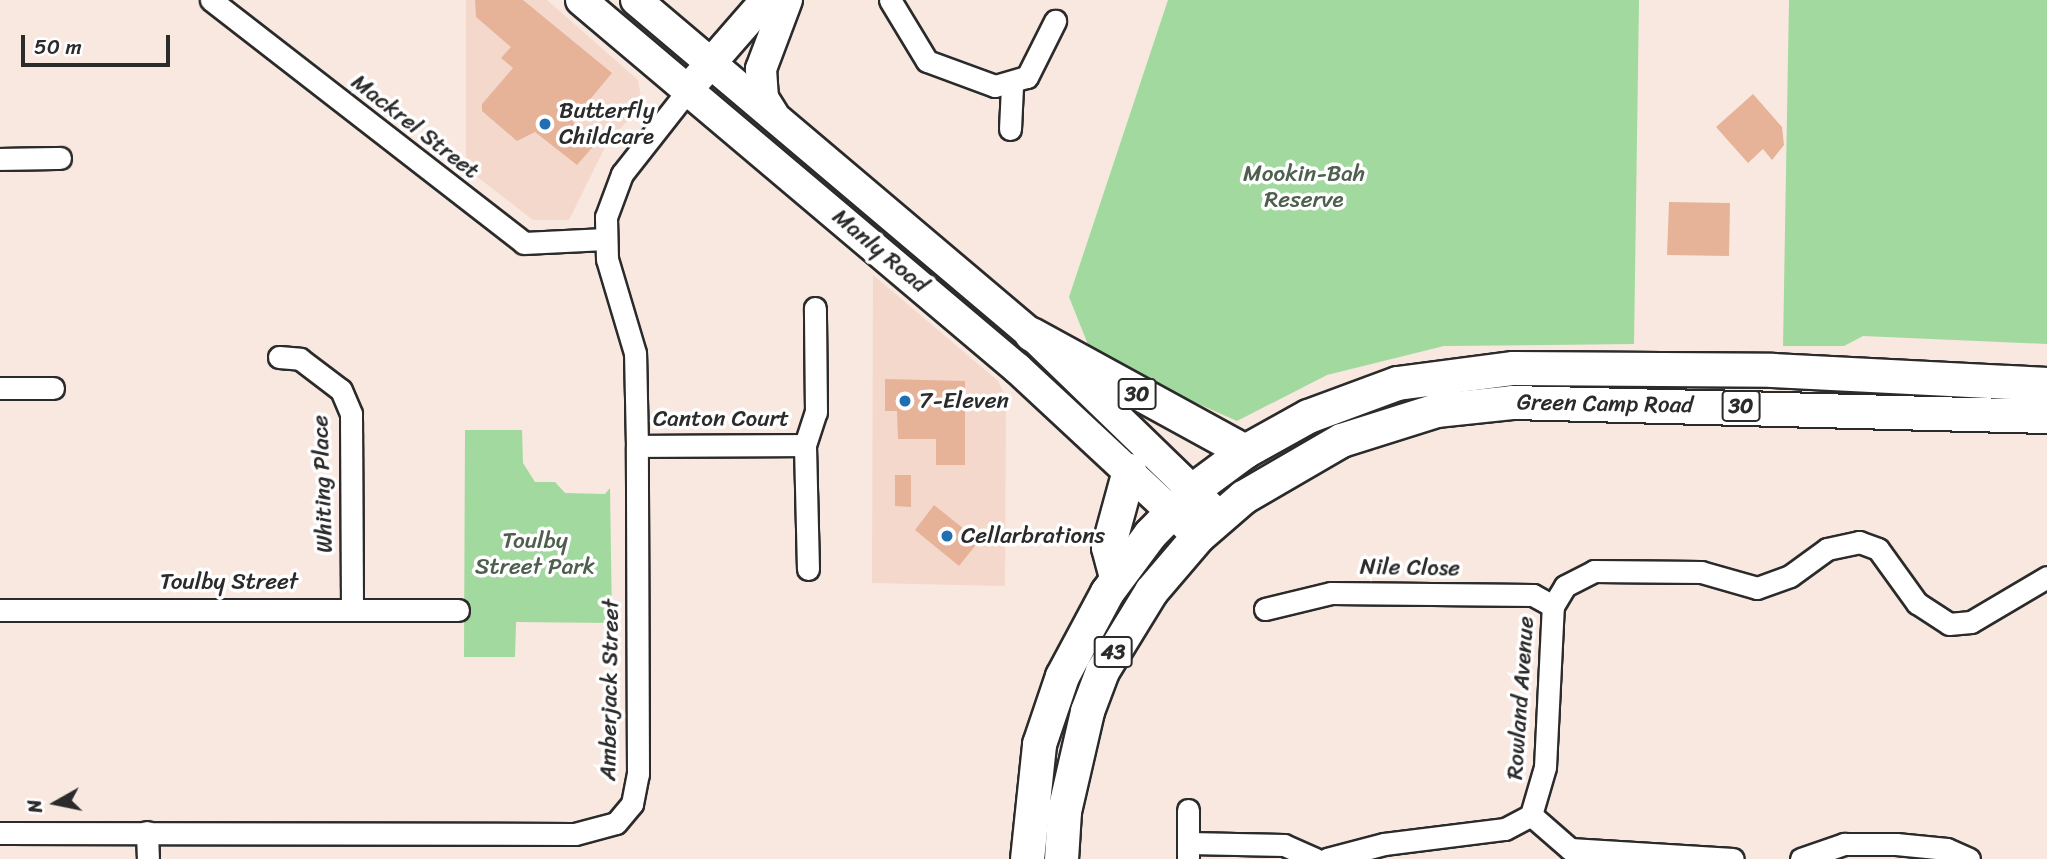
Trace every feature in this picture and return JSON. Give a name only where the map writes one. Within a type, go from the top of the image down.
[{"type":"main road","name":"Manly Road","points":[[581,0],[689,89],[1129,470],[1184,499]]},
{"type":"main road","name":"Manly Road","points":[[636,0],[1031,334],[1209,526]]},
{"type":"main road","points":[[689,89],[766,0]]},
{"type":"main road","points":[[775,117],[763,97],[761,69],[787,0]]},
{"type":"main road","name":"30","points":[[1031,334],[1245,451]]},
{"type":"main road","name":"Green Camp Road","points":[[1245,451],[1369,391],[1487,370],[1772,370],[2047,384]]},
{"type":"main road","name":"Green Camp Road","points":[[1209,526],[1266,480],[1341,440],[1401,418],[1474,405],[1565,402],[2047,416]]},
{"type":"main road","name":"43","points":[[1027,859],[1031,781],[1050,709],[1079,640],[1116,578],[1184,499],[1245,451]]},
{"type":"main road","points":[[1116,578],[1108,547],[1129,470]]},
{"type":"main road","name":"43","points":[[1061,859],[1076,746],[1102,671],[1150,591],[1209,526]]},
{"type":"street","name":"Mackrel Street","points":[[211,0],[524,243],[605,239]]},
{"type":"street","points":[[890,0],[927,61],[957,77],[1012,86]]},
{"type":"street","points":[[1010,129],[1012,86],[1039,61],[1055,21]]},
{"type":"street","name":"Amberjack Street","points":[[0,833],[575,834],[616,823],[632,804],[638,774],[637,446],[635,354],[605,239],[607,217],[622,174],[689,89]]},
{"type":"street","points":[[0,159],[60,158]]},
{"type":"street","points":[[808,569],[805,446],[816,412],[815,308]]},
{"type":"street","name":"Whiting Place","points":[[279,357],[300,359],[341,390],[351,414],[352,608]]},
{"type":"street","points":[[0,388],[53,388]]},
{"type":"street","name":"Canton Court","points":[[637,446],[805,446]]},
{"type":"street","name":"Rowland Avenue","points":[[1327,859],[1359,848],[1505,830],[1531,815],[1545,767],[1553,606],[1566,586],[1594,571],[1701,572],[1757,588],[1790,576],[1827,549],[1859,542],[1878,549],[1917,603],[1949,624],[1971,622],[2047,577]]},
{"type":"street","name":"Nile Close","points":[[1265,609],[1331,593],[1533,595],[1553,606]]},
{"type":"street","name":"Toulby Street","points":[[0,610],[458,610]]},
{"type":"street","points":[[1188,810],[1188,851],[1284,845],[1315,859]]},
{"type":"street","points":[[1531,815],[1570,849],[1733,859]]},
{"type":"street","points":[[147,832],[148,859]]},
{"type":"street","points":[[1801,859],[1844,844],[1896,844],[1947,849],[1969,859]]},
{"type":"shaded area","name":"Butterfly Childcare","points":[[466,0],[547,0],[638,80],[642,104],[606,145],[569,220],[533,220],[466,168]]},
{"type":"shaded area","points":[[873,275],[998,381],[1006,397],[1005,586],[872,583]]},
{"type":"green space","name":"Mookin-Bah Reserve","points":[[1168,0],[1639,0],[1634,344],[1444,346],[1327,375],[1237,421],[1093,357],[1069,297]]},
{"type":"green space","points":[[1789,0],[2047,0],[2047,344],[1863,336],[1844,346],[1783,346]]},
{"type":"green space","name":"Toulby Street Park","points":[[465,430],[522,430],[523,463],[535,482],[555,482],[565,493],[605,494],[610,488],[612,623],[516,622],[515,657],[464,657]]},
{"type":"building","points":[[475,0],[523,0],[612,73],[572,121],[597,142],[577,165],[535,132],[517,141],[482,111],[482,104],[513,68],[501,58],[511,47],[476,17]]},
{"type":"building","points":[[1753,94],[1782,127],[1784,145],[1772,160],[1763,149],[1748,163],[1716,127]]},
{"type":"building","points":[[1669,202],[1730,203],[1729,256],[1667,255]]},
{"type":"building","points":[[885,379],[965,381],[965,465],[936,465],[936,439],[898,439],[897,411],[885,411]]},
{"type":"building","points":[[895,475],[911,475],[911,507],[895,506]]},
{"type":"building","name":"Cellarbrations","points":[[934,505],[979,541],[959,566],[915,530]]},
{"type":"place","name":"Butterfly Childcare","points":[[545,124]]},
{"type":"place","name":"7-Eleven","points":[[905,401]]},
{"type":"place","name":"Cellarbrations","points":[[947,536]]}]
